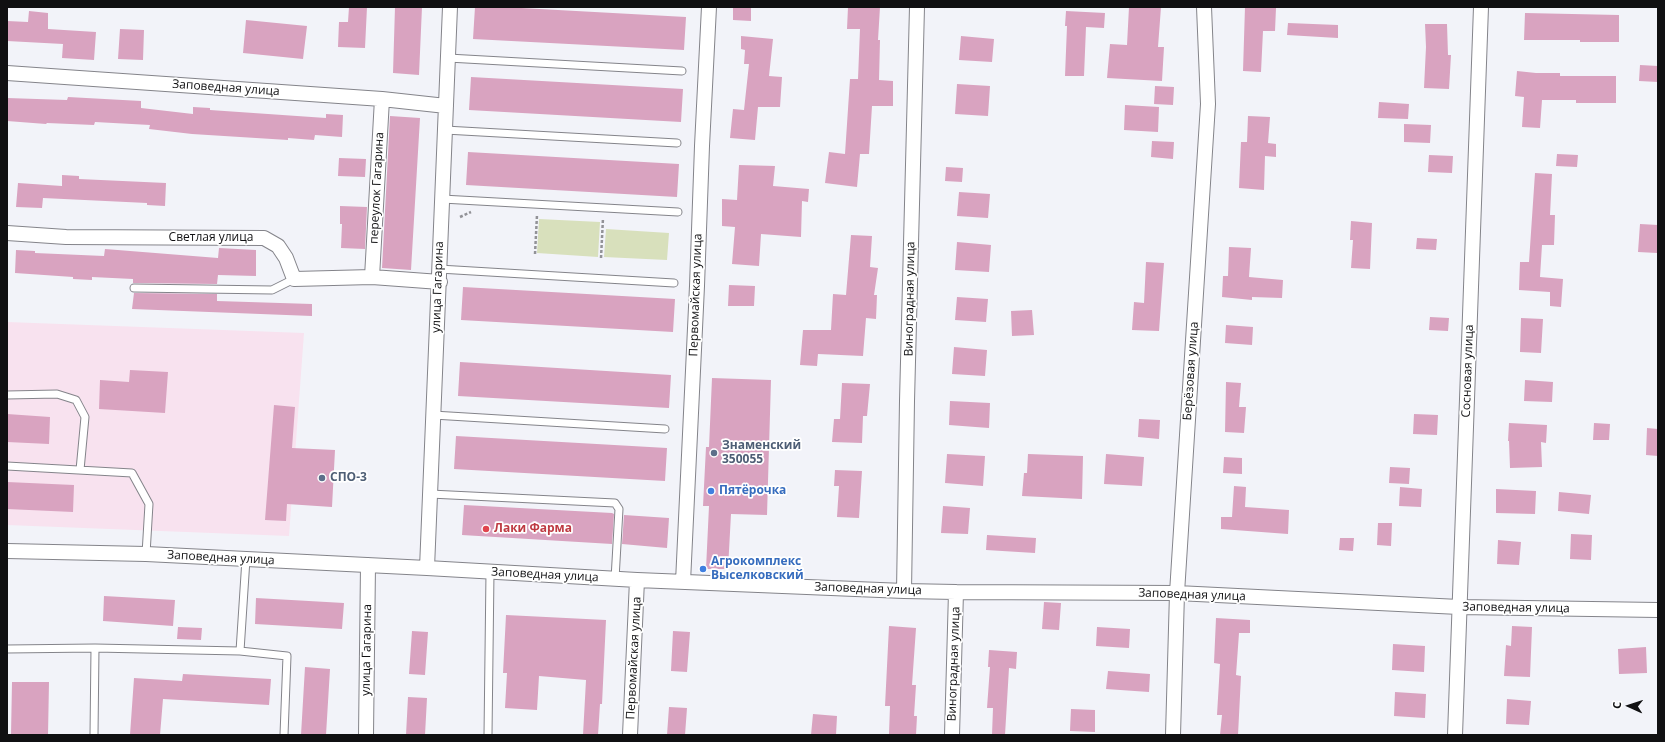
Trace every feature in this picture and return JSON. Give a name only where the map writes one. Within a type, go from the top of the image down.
[{"type":"street","name":"улица Гагарина","points":[[427,568],[450,7]]},
{"type":"street","name":"Первомайская улица","points":[[683,582],[702,146],[710,7]]},
{"type":"street","name":"Виноградная улица","points":[[904,591],[917,7]]},
{"type":"street","name":"Берёзовая улица","points":[[1173,735],[1177,593],[1208,104],[1204,7]]},
{"type":"street","name":"Сосновая улица","points":[[1455,735],[1481,7]]},
{"type":"street","name":"Заповедная улица","points":[[7,72],[382,98],[446,106]]},
{"type":"street","name":"переулок Гагарина","points":[[372,277],[382,98]]},
{"type":"street","name":"Светлая улица","points":[[7,233],[66,237],[264,238],[278,246],[286,258],[294,279]]},
{"type":"street","points":[[294,279],[439,276]]},
{"type":"street","name":"Заповедная улица","points":[[7,551],[146,554],[615,579],[904,591],[1177,593],[1459,607],[1658,610]]},
{"type":"street","name":"улица Гагарина","points":[[366,735],[368,565]]},
{"type":"street","name":"Первомайская улица","points":[[630,735],[638,580]]},
{"type":"street","name":"Виноградная улица","points":[[952,735],[956,592]]},
{"type":"lane","points":[[448,58],[682,71]]},
{"type":"lane","points":[[445,130],[677,143]]},
{"type":"lane","points":[[442,199],[678,212]]},
{"type":"lane","points":[[439,276],[674,283]]},
{"type":"lane","points":[[134,288],[272,290],[294,279]]},
{"type":"lane","points":[[7,395],[57,394],[76,400],[85,418],[80,470]]},
{"type":"lane","points":[[433,416],[665,429]]},
{"type":"lane","points":[[7,466],[132,473],[149,504],[146,554]]},
{"type":"lane","points":[[430,494],[615,503],[619,509],[615,579]]},
{"type":"lane","points":[[240,651],[246,559]]},
{"type":"lane","points":[[488,735],[490,572]]},
{"type":"lane","points":[[94,735],[95,648]]},
{"type":"lane","points":[[7,649],[95,648],[240,651],[287,656],[284,735]]},
{"type":"path","points":[[535,254],[537,214]]},
{"type":"path","points":[[601,258],[603,218]]},
{"type":"shaded area","points":[[7,322],[304,333],[289,536],[7,525]]},
{"type":"green space","points":[[539,219],[600,222],[598,257],[537,253]]},
{"type":"green space","points":[[606,229],[669,233],[667,260],[604,257]]},
{"type":"building","points":[[349,7],[367,7],[365,48],[338,47],[339,22],[348,22]]},
{"type":"building","points":[[395,7],[422,7],[419,75],[393,73]]},
{"type":"building","points":[[475,7],[503,7],[686,17],[684,50],[473,39]]},
{"type":"building","points":[[733,7],[751,7],[751,21],[733,20]]},
{"type":"building","points":[[848,7],[880,7],[878,40],[880,40],[879,80],[893,81],[893,106],[872,106],[869,154],[860,154],[857,187],[825,183],[829,152],[845,154],[850,79],[858,79],[860,29],[847,29]]},
{"type":"building","points":[[1129,7],[1161,7],[1158,47],[1164,47],[1162,81],[1107,78],[1110,44],[1127,45]]},
{"type":"building","points":[[1245,7],[1276,8],[1275,31],[1263,31],[1261,72],[1243,71]]},
{"type":"building","points":[[29,11],[48,13],[48,29],[96,32],[94,60],[62,58],[63,44],[7,41],[7,21],[28,22]]},
{"type":"building","points":[[1066,11],[1105,13],[1104,28],[1086,27],[1084,76],[1065,76],[1067,26],[1065,26]]},
{"type":"building","points":[[1525,13],[1619,15],[1619,42],[1524,40]]},
{"type":"building","points":[[246,20],[307,26],[303,59],[243,53]]},
{"type":"building","points":[[1288,23],[1338,25],[1338,38],[1287,35]]},
{"type":"building","points":[[1425,24],[1447,24],[1448,55],[1451,55],[1449,89],[1424,88],[1426,47]]},
{"type":"building","points":[[120,29],[144,30],[143,60],[118,59]]},
{"type":"building","points":[[741,36],[773,39],[769,76],[782,77],[780,107],[758,107],[755,140],[730,138],[733,109],[744,110],[749,64],[744,64],[745,50],[741,49]]},
{"type":"building","points":[[961,36],[994,39],[992,62],[959,60]]},
{"type":"building","points":[[1640,65],[1658,66],[1658,82],[1639,81]]},
{"type":"building","points":[[1517,71],[1560,73],[1560,76],[1616,76],[1616,103],[1576,103],[1576,100],[1542,100],[1540,128],[1522,127],[1524,97],[1515,96]]},
{"type":"building","points":[[471,77],[683,89],[681,122],[469,110]]},
{"type":"building","points":[[957,84],[990,86],[988,116],[955,114]]},
{"type":"building","points":[[1155,86],[1174,87],[1173,105],[1154,104]]},
{"type":"building","points":[[68,97],[141,101],[141,108],[193,114],[193,107],[210,108],[210,110],[326,118],[326,114],[343,115],[342,137],[315,135],[314,140],[288,138],[288,140],[192,134],[149,129],[150,125],[95,122],[94,125],[46,124],[7,121],[7,98],[67,100]]},
{"type":"building","points":[[1379,102],[1409,104],[1408,119],[1378,118]]},
{"type":"building","points":[[1125,105],[1159,107],[1158,132],[1124,130]]},
{"type":"building","points":[[390,116],[420,118],[411,270],[382,268]]},
{"type":"building","points":[[1248,116],[1270,117],[1268,143],[1276,144],[1276,157],[1265,156],[1264,190],[1239,188],[1241,142],[1247,142]]},
{"type":"building","points":[[1404,124],[1431,125],[1430,143],[1404,142]]},
{"type":"building","points":[[1152,141],[1174,142],[1173,159],[1151,157]]},
{"type":"building","points":[[468,152],[679,164],[677,197],[466,185]]},
{"type":"building","points":[[1557,154],[1578,155],[1577,167],[1556,166]]},
{"type":"building","points":[[1429,155],[1453,156],[1452,173],[1428,172]]},
{"type":"building","points":[[339,158],[366,159],[365,177],[338,176]]},
{"type":"building","points":[[739,165],[775,166],[773,186],[809,189],[808,202],[802,201],[801,237],[761,234],[759,266],[732,264],[735,227],[722,226],[722,199],[737,200]]},
{"type":"building","points":[[946,167],[963,168],[962,182],[945,181]]},
{"type":"building","points":[[1535,173],[1552,174],[1550,215],[1555,215],[1554,245],[1542,245],[1540,277],[1563,279],[1561,307],[1550,306],[1550,292],[1519,290],[1520,262],[1529,262]]},
{"type":"building","points":[[62,175],[79,176],[79,179],[166,183],[165,206],[147,205],[147,203],[43,198],[42,208],[16,207],[18,183],[62,186]]},
{"type":"building","points":[[959,192],[990,194],[988,218],[957,216]]},
{"type":"building","points":[[340,206],[367,207],[365,249],[341,248],[342,224],[340,224]]},
{"type":"building","points":[[1351,221],[1372,223],[1370,269],[1351,268],[1353,240],[1350,240]]},
{"type":"building","points":[[1640,224],[1658,225],[1657,253],[1638,252]]},
{"type":"building","points":[[851,235],[872,236],[870,267],[878,268],[874,295],[877,295],[876,319],[866,318],[863,356],[818,354],[817,366],[800,365],[803,330],[831,330],[833,294],[846,295]]},
{"type":"building","points":[[1417,238],[1437,239],[1436,250],[1416,249]]},
{"type":"building","points":[[957,242],[991,245],[989,272],[955,270]]},
{"type":"building","points":[[1229,247],[1251,248],[1249,277],[1283,280],[1282,298],[1252,297],[1252,300],[1222,297],[1223,276],[1228,276]]},
{"type":"building","points":[[219,248],[256,250],[256,276],[218,275],[217,284],[133,283],[133,279],[92,277],[92,280],[73,279],[73,277],[15,273],[16,250],[35,251],[35,253],[104,256],[105,249],[218,258]]},
{"type":"building","points":[[1146,262],[1164,263],[1159,331],[1132,330],[1134,302],[1144,303]]},
{"type":"building","points":[[729,285],[755,286],[754,306],[728,306]]},
{"type":"building","points":[[463,287],[675,299],[673,332],[461,320]]},
{"type":"building","points":[[134,293],[217,294],[217,301],[312,304],[312,316],[132,309]]},
{"type":"building","points":[[957,297],[988,299],[986,322],[955,320]]},
{"type":"building","points":[[1032,310],[1034,335],[1012,336],[1011,311]]},
{"type":"building","points":[[1430,317],[1449,318],[1448,331],[1429,330]]},
{"type":"building","points":[[1521,318],[1543,319],[1541,353],[1520,352]]},
{"type":"building","points":[[1226,325],[1253,327],[1252,345],[1225,343]]},
{"type":"building","points":[[954,347],[987,350],[985,376],[952,374]]},
{"type":"building","points":[[460,362],[671,375],[669,408],[458,396]]},
{"type":"building","points":[[130,370],[168,372],[165,413],[99,409],[100,380],[129,382]]},
{"type":"building","points":[[712,378],[771,380],[767,515],[731,514],[728,569],[706,569],[709,506],[703,506],[706,447],[709,447]]},
{"type":"building","points":[[1525,380],[1553,382],[1552,402],[1524,401]]},
{"type":"building","points":[[1226,382],[1241,383],[1239,407],[1246,407],[1244,433],[1225,432]]},
{"type":"building","points":[[842,383],[870,384],[867,416],[863,416],[862,443],[832,442],[834,419],[840,419]]},
{"type":"building","points":[[950,401],[990,403],[989,428],[949,425]]},
{"type":"building","points":[[274,405],[295,407],[292,448],[335,450],[332,507],[287,504],[286,521],[265,520]]},
{"type":"building","points":[[7,414],[50,417],[49,444],[7,442]]},
{"type":"building","points":[[1414,414],[1438,415],[1437,435],[1413,434]]},
{"type":"building","points":[[1139,419],[1160,420],[1159,439],[1138,437]]},
{"type":"building","points":[[1509,423],[1547,425],[1546,443],[1541,442],[1542,467],[1510,468],[1508,441]]},
{"type":"building","points":[[1594,423],[1610,424],[1609,440],[1593,440]]},
{"type":"building","points":[[1647,428],[1658,429],[1658,456],[1646,455]]},
{"type":"building","points":[[456,436],[667,448],[665,481],[454,469]]},
{"type":"building","points":[[947,454],[985,456],[983,486],[945,483]]},
{"type":"building","points":[[1028,454],[1083,456],[1082,499],[1022,496],[1024,473],[1027,473]]},
{"type":"building","points":[[1106,454],[1144,457],[1142,486],[1104,484]]},
{"type":"building","points":[[1224,457],[1242,458],[1242,474],[1223,473]]},
{"type":"building","points":[[1390,467],[1410,468],[1409,484],[1389,483]]},
{"type":"building","points":[[835,470],[862,471],[859,518],[837,517],[839,486],[834,486]]},
{"type":"building","points":[[7,482],[74,485],[73,512],[7,509]]},
{"type":"building","points":[[1234,486],[1246,487],[1245,507],[1289,510],[1288,534],[1221,529],[1221,517],[1232,517]]},
{"type":"building","points":[[1400,487],[1422,489],[1421,507],[1399,506]]},
{"type":"building","points":[[1496,489],[1536,491],[1535,514],[1496,513]]},
{"type":"building","points":[[1559,492],[1591,495],[1589,514],[1558,511]]},
{"type":"building","points":[[464,505],[612,513],[614,514],[612,544],[462,535]]},
{"type":"building","points":[[943,506],[970,508],[968,534],[941,533]]},
{"type":"building","points":[[624,515],[669,518],[667,548],[622,544]]},
{"type":"building","points":[[1378,523],[1392,523],[1391,546],[1377,545]]},
{"type":"building","points":[[1571,534],[1592,535],[1591,560],[1570,559]]},
{"type":"building","points":[[987,535],[1036,538],[1035,553],[986,550]]},
{"type":"building","points":[[1340,538],[1354,538],[1353,551],[1339,550]]},
{"type":"building","points":[[1498,540],[1521,542],[1519,565],[1497,564]]},
{"type":"building","points":[[104,596],[175,600],[173,626],[103,621]]},
{"type":"building","points":[[256,598],[344,603],[342,629],[255,624]]},
{"type":"building","points":[[1044,602],[1061,603],[1059,630],[1042,629]]},
{"type":"building","points":[[506,615],[606,620],[602,704],[600,704],[598,735],[583,735],[586,680],[539,676],[537,710],[505,708],[507,673],[503,673]]},
{"type":"building","points":[[1216,618],[1250,620],[1250,633],[1239,633],[1236,675],[1241,676],[1238,735],[1220,735],[1222,715],[1217,715],[1220,664],[1214,663]]},
{"type":"building","points":[[889,626],[916,628],[912,685],[916,685],[914,716],[917,716],[916,735],[889,734],[890,706],[885,706]]},
{"type":"building","points":[[1512,626],[1532,627],[1530,677],[1504,676],[1506,645],[1511,646]]},
{"type":"building","points":[[178,627],[202,628],[201,640],[177,639]]},
{"type":"building","points":[[1097,627],[1130,629],[1129,648],[1096,646]]},
{"type":"building","points":[[412,631],[428,632],[425,675],[409,674]]},
{"type":"building","points":[[673,631],[690,632],[687,672],[671,671]]},
{"type":"building","points":[[1393,644],[1425,646],[1424,672],[1392,670]]},
{"type":"building","points":[[1646,647],[1647,673],[1619,674],[1618,649]]},
{"type":"building","points":[[989,650],[1017,652],[1016,669],[1009,668],[1005,735],[992,735],[993,708],[987,708],[990,667],[988,667]]},
{"type":"building","points":[[305,667],[330,669],[326,735],[301,735]]},
{"type":"building","points":[[1108,671],[1150,674],[1149,692],[1106,689]]},
{"type":"building","points":[[183,674],[271,679],[269,705],[163,699],[160,735],[130,735],[134,678],[182,681]]},
{"type":"building","points":[[12,682],[49,682],[48,735],[11,735]]},
{"type":"building","points":[[1395,692],[1426,694],[1425,718],[1394,716]]},
{"type":"building","points":[[408,697],[427,698],[425,735],[406,735]]},
{"type":"building","points":[[1507,699],[1531,701],[1529,725],[1506,724]]},
{"type":"building","points":[[669,707],[687,708],[685,735],[667,735]]},
{"type":"building","points":[[1071,709],[1095,710],[1095,732],[1070,731]]},
{"type":"building","points":[[813,714],[837,716],[836,735],[811,735]]},
{"type":"place","name":"Знаменский 350055","points":[[714,453]]},
{"type":"place","name":"СПО-3","points":[[322,478]]},
{"type":"place","name":"Пятёрочка","points":[[711,491]]},
{"type":"place","name":"Лаки Фарма","points":[[486,529]]},
{"type":"place","name":"Агрокомплекс Выселковский","points":[[703,569]]}]
